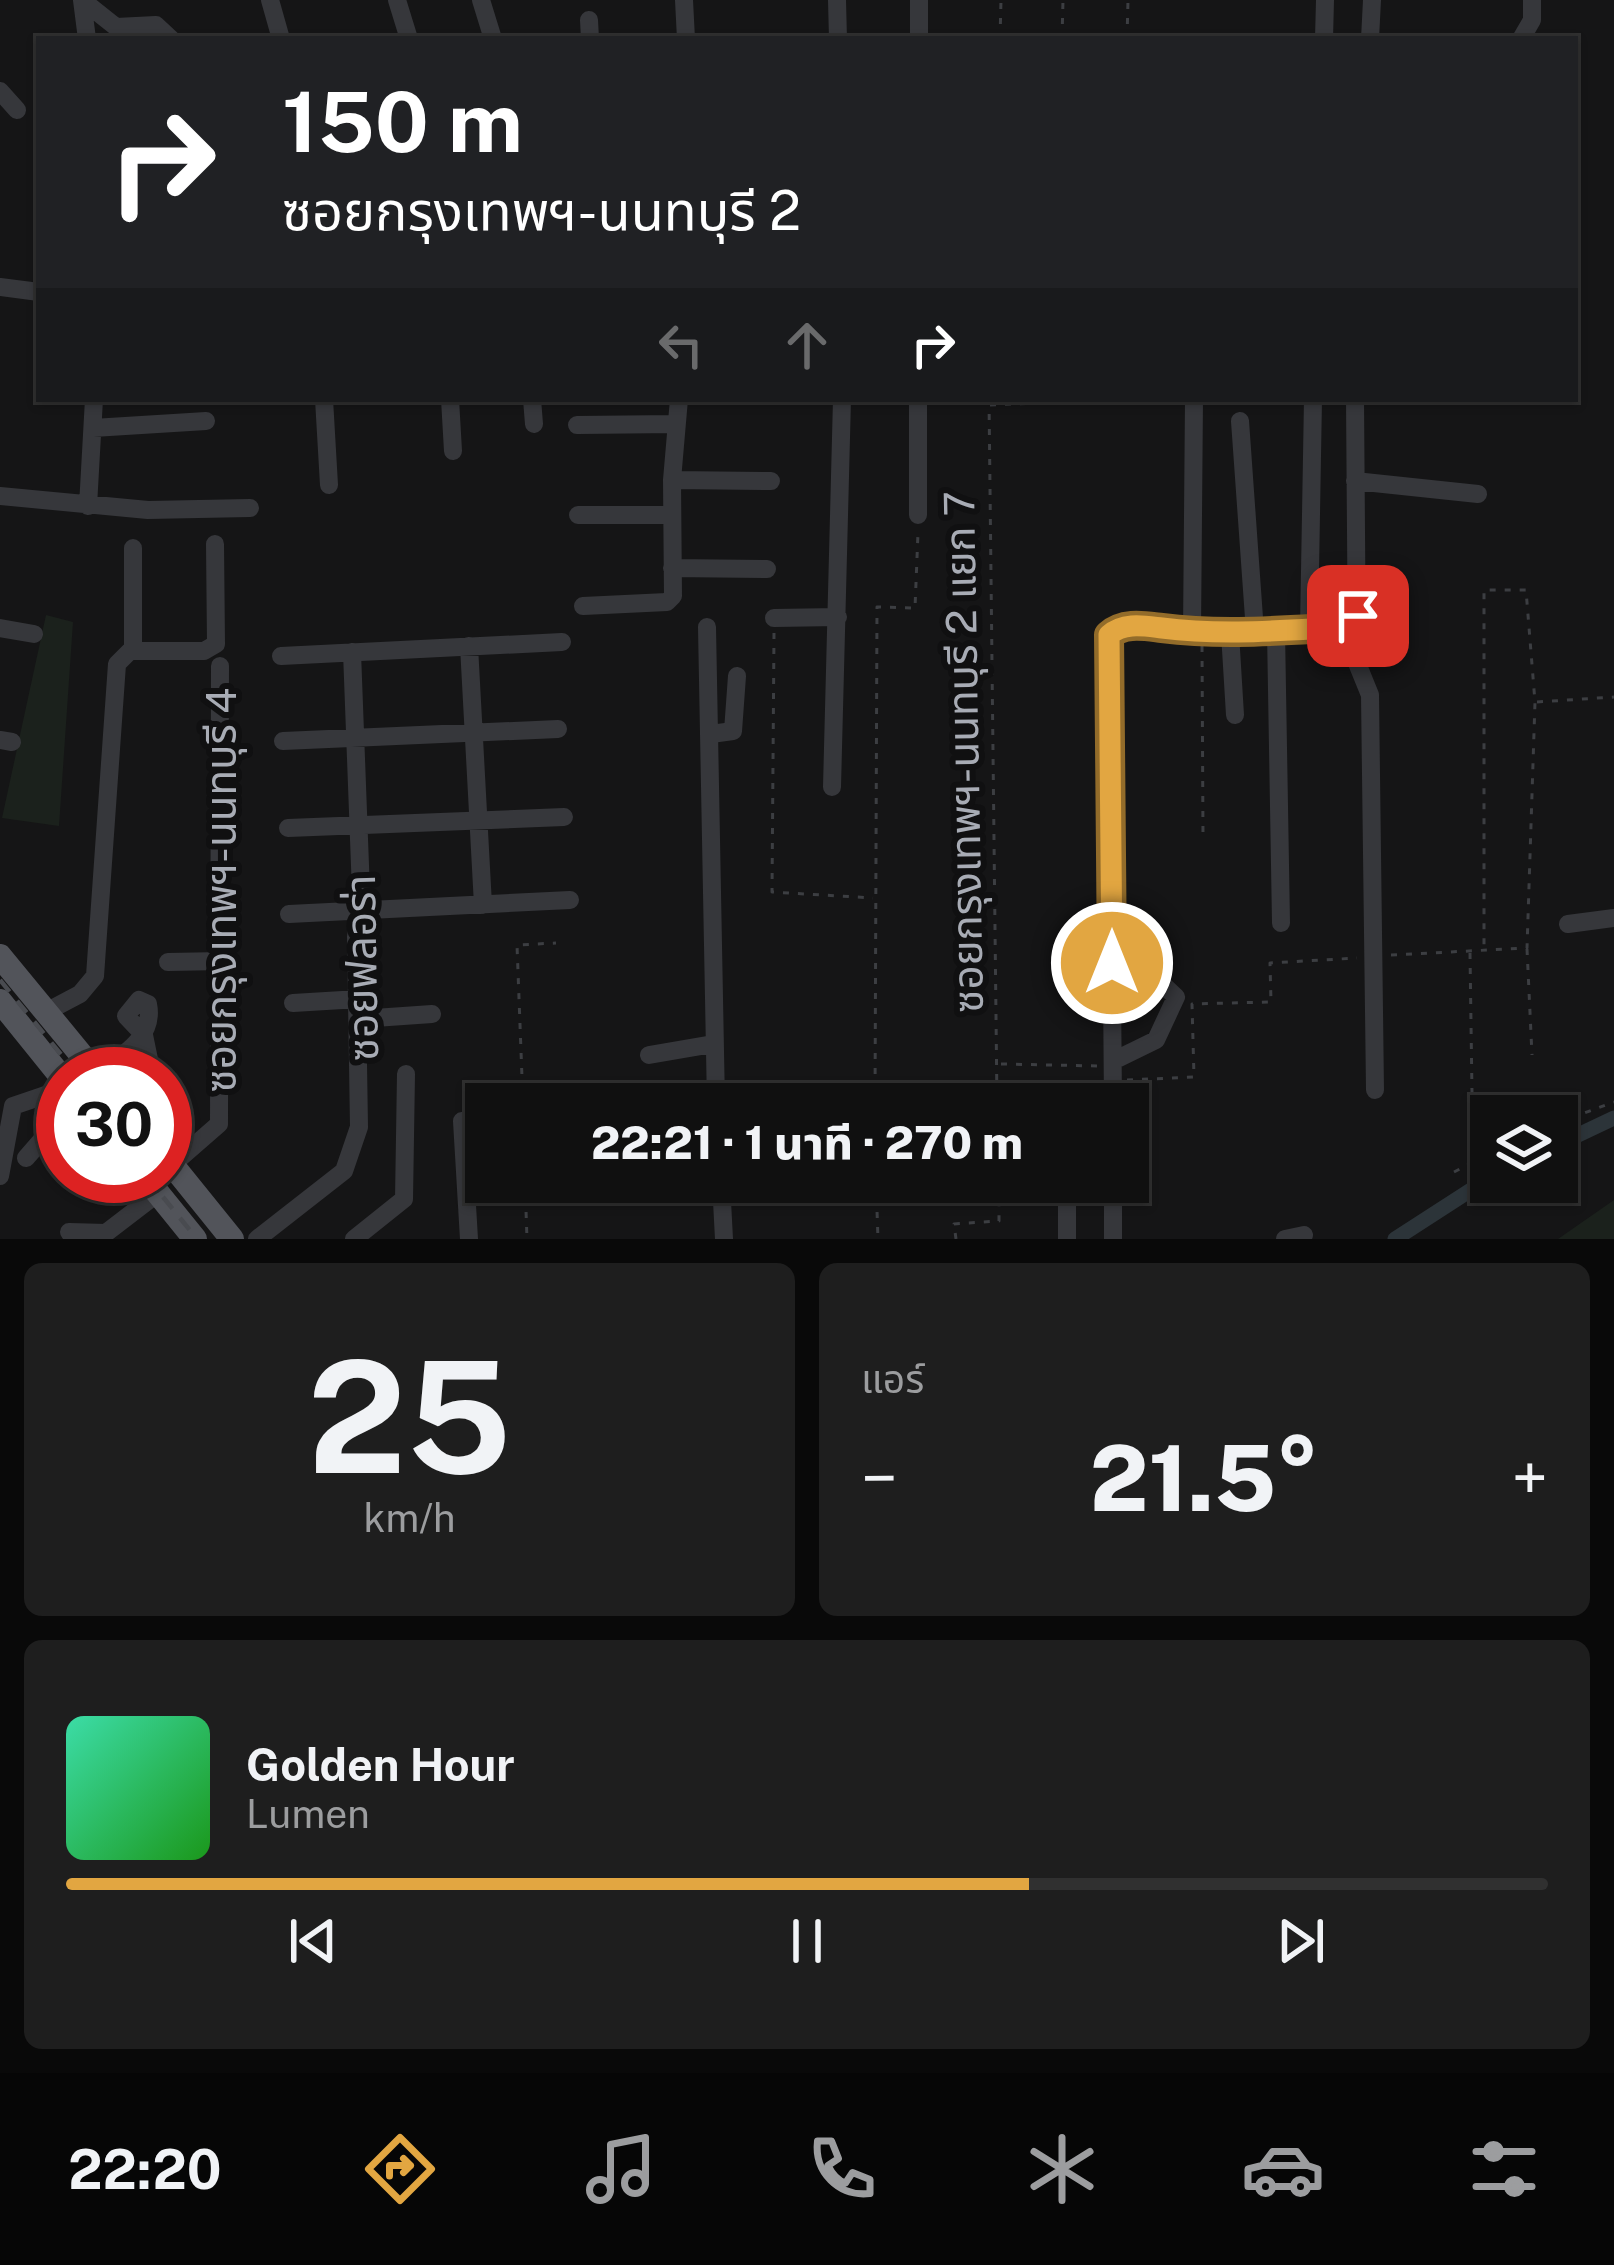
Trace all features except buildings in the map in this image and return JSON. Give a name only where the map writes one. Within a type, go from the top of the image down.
[{"type":"main road","points":[[0,956],[75,1047]]},
{"type":"main road","points":[[0,1001],[36,1050]]},
{"type":"main road","points":[[192,1189],[232,1239]]},
{"type":"main road","points":[[166,1203],[195,1239]]},
{"type":"street","points":[[82,0],[88,36]]},
{"type":"street","points":[[82,0],[116,26],[156,25],[168,36]]},
{"type":"street","points":[[270,0],[280,36]]},
{"type":"street","points":[[397,0],[408,36]]},
{"type":"street","points":[[684,0],[686,36]]},
{"type":"street","points":[[837,0],[838,36]]},
{"type":"street","points":[[919,0],[919,36]]},
{"type":"street","points":[[1324,0],[1324,36]]},
{"type":"street","points":[[1370,36],[1372,0]]},
{"type":"street","points":[[1523,36],[1532,20],[1532,0]]},
{"type":"street","points":[[484,1],[492,36]]},
{"type":"street","points":[[0,91],[17,110]]},
{"type":"street","points":[[0,287],[36,292]]},
{"type":"street","points":[[88,506],[94,402]]},
{"type":"street","points":[[324,402],[329,485]]},
{"type":"street","points":[[450,402],[452,451]]},
{"type":"street","points":[[532,402],[534,424]]},
{"type":"street","points":[[583,606],[668,602],[673,596],[672,480],[679,402]]},
{"type":"street","points":[[832,787],[842,402]]},
{"type":"street","points":[[918,402],[918,515]]},
{"type":"street","points":[[1194,402],[1197,632]]},
{"type":"street","points":[[1309,629],[1313,402]]},
{"type":"street","points":[[1355,402],[1357,663],[1370,695],[1376,1090]]},
{"type":"street","points":[[1240,421],[1255,632]]},
{"type":"street","points":[[93,428],[206,422]]},
{"type":"street","points":[[577,425],[676,424]]},
{"type":"street","points":[[672,480],[771,481]]},
{"type":"street","points":[[1354,481],[1478,494]]},
{"type":"street","points":[[0,496],[88,506],[250,508]]},
{"type":"street","points":[[578,515],[672,515]]},
{"type":"street","points":[[46,1012],[80,994],[95,976],[114,673],[123,656],[134,651],[204,651],[217,644],[214,544]]},
{"type":"street","points":[[133,548],[134,651]]},
{"type":"street","points":[[672,568],[767,569]]},
{"type":"street","points":[[1113,1083],[1109,635],[1118,627],[1142,626],[1231,633],[1349,627],[1358,616]]},
{"type":"street","points":[[775,618],[838,617]]},
{"type":"street","points":[[707,627],[715,1083]]},
{"type":"street","points":[[0,628],[34,634]]},
{"type":"street","points":[[1276,631],[1281,923]]},
{"type":"street","points":[[1231,633],[1235,715]]},
{"type":"street","points":[[280,656],[562,642]]},
{"type":"street","points":[[469,646],[483,904]]},
{"type":"street","name":"ซอยฟลอร่า","points":[[257,1239],[326,1188],[350,1159],[359,1127],[352,652]]},
{"type":"street","name":"ซอยกรุงเทพฯ-นนทบุรี 4","points":[[192,1143],[219,1124],[220,666]]},
{"type":"street","points":[[711,734],[733,731],[737,676]]},
{"type":"street","points":[[283,741],[558,729]]},
{"type":"street","points":[[288,828],[564,817]]},
{"type":"street","points":[[290,914],[570,900]]},
{"type":"street","points":[[1568,924],[1614,918]]},
{"type":"street","points":[[168,962],[222,961]]},
{"type":"street","points":[[1112,963],[1159,981],[1176,997],[1156,1040],[1113,1069]]},
{"type":"street","points":[[293,1003],[431,1014]]},
{"type":"street","points":[[130,1047],[144,1035],[146,1047]]},
{"type":"street","points":[[649,1055],[712,1045]]},
{"type":"street","points":[[355,1239],[404,1199],[406,1074]]},
{"type":"street","points":[[0,1176],[13,1106],[36,1097]]},
{"type":"street","points":[[462,1121],[469,1239]]},
{"type":"street","points":[[26,1158],[36,1146]]},
{"type":"street","points":[[69,1232],[106,1233],[134,1203]]},
{"type":"street","points":[[722,1203],[724,1239]]},
{"type":"street","points":[[1066,1239],[1067,1203]]},
{"type":"street","points":[[1113,1203],[1113,1239]]},
{"type":"path","points":[[1000,36],[1001,0]]},
{"type":"path","points":[[1062,36],[1063,0]]},
{"type":"path","points":[[1127,36],[1128,0]]},
{"type":"path","points":[[988,402],[1055,402]]},
{"type":"path","name":"ซอยกรุงเทพฯ-นนทบุรี 2 แยก 7","points":[[988,402],[997,1083]]},
{"type":"path","points":[[875,1083],[877,607],[915,608],[918,515]]},
{"type":"path","points":[[1484,950],[1484,590],[1526,590],[1535,702],[1527,948],[1532,1055]]},
{"type":"path","points":[[775,618],[772,892],[875,898]]},
{"type":"path","points":[[1197,632],[1203,838]]},
{"type":"path","points":[[1535,702],[1614,697]]},
{"type":"path","points":[[522,1083],[517,945],[556,943]]},
{"type":"path","points":[[997,1064],[1193,1077],[1192,1004],[1271,1001],[1270,963],[1527,948]]},
{"type":"path","points":[[1470,951],[1472,1095]]},
{"type":"path","points":[[1578,1115],[1614,1102]]},
{"type":"path","points":[[1454,1172],[1470,1164]]},
{"type":"path","points":[[526,1203],[527,1239]]},
{"type":"path","points":[[877,1203],[878,1239]]},
{"type":"path","points":[[956,1239],[954,1224],[999,1222],[999,1203]]},
{"type":"shaded area","points":[[46,615],[73,622],[59,826],[2,818]]},
{"type":"shaded area","points":[[1614,1200],[1614,1239],[1558,1239]]},
{"type":"waterway","points":[[1578,1135],[1614,1118]]},
{"type":"waterway","points":[[1395,1239],[1470,1191]]},
{"type":"railway","points":[[0,980],[55,1047]]},
{"type":"railway","points":[[168,1203],[197,1239]]},
{"type":"route","points":[[1112,963],[1109,635],[1118,627],[1142,626],[1222,633],[1349,627],[1358,616]]}]
